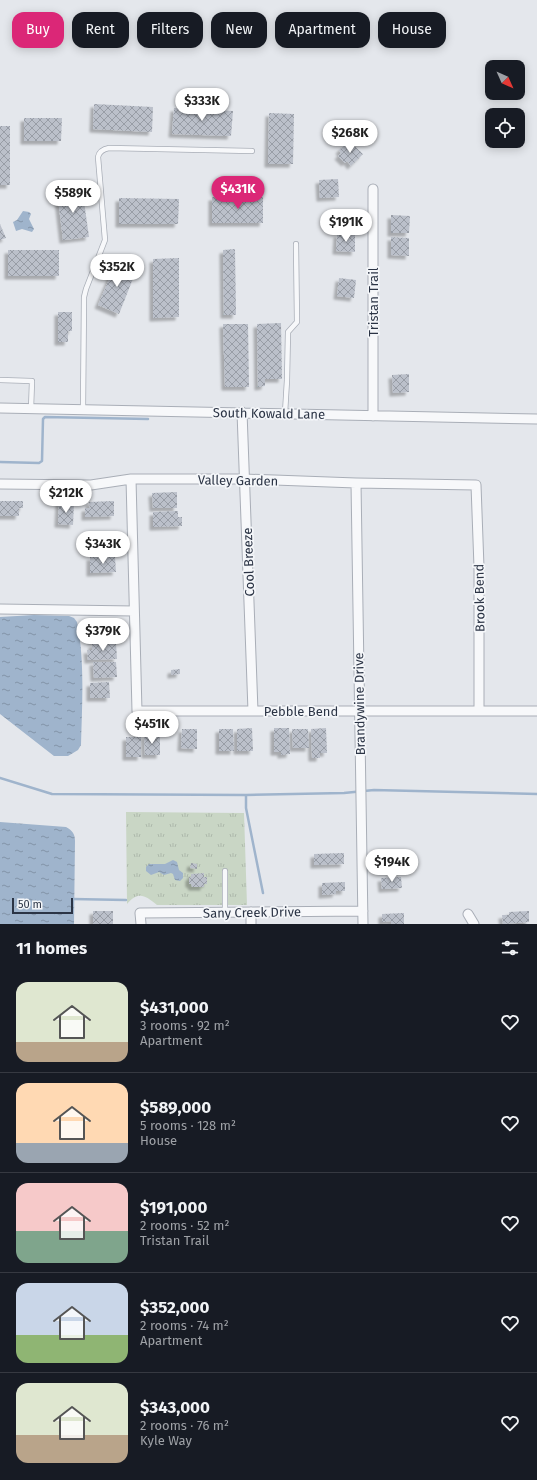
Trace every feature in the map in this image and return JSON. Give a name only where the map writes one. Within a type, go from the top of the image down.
[{"type":"street","name":"Tristan Trail","points":[[373,189],[374,416]]},
{"type":"street","name":"South Kowald Lane","points":[[0,408],[537,419]]},
{"type":"street","name":"Cool Breeze","points":[[242,412],[253,711]]},
{"type":"street","name":"Valley Garden","points":[[0,484],[90,485],[132,479],[244,479],[476,485]]},
{"type":"street","points":[[0,610],[134,611],[132,479]]},
{"type":"street","name":"Brandywine Drive","points":[[356,483],[363,924]]},
{"type":"street","name":"Brook Bend","points":[[476,485],[479,567],[480,711]]},
{"type":"street","name":"Pebble Bend","points":[[134,611],[137,711],[537,711]]},
{"type":"street","name":"Sany Creek Drive","points":[[141,924],[140,913],[363,911]]},
{"type":"street","points":[[251,912],[251,924]]},
{"type":"street","points":[[468,914],[474,924]]},
{"type":"lane","points":[[83,410],[85,293],[105,240],[98,160],[99,154],[103,150],[109,148],[252,151]]},
{"type":"lane","points":[[285,413],[288,332],[297,322],[296,244]]},
{"type":"lane","points":[[0,380],[32,381],[31,409]]},
{"type":"lane","points":[[225,871],[225,912]]},
{"type":"green space","points":[[126,812],[244,813],[247,905],[157,905],[142,896],[135,897],[127,904]]},
{"type":"water","points":[[23,211],[31,214],[29,219],[34,229],[32,232],[22,229],[16,231],[13,222],[17,220]]},
{"type":"water","points":[[34,615],[69,616],[74,618],[77,622],[80,637],[82,667],[81,745],[78,750],[68,756],[54,756],[0,714],[0,617]]},
{"type":"water","points":[[0,822],[66,827],[73,832],[75,841],[74,924],[0,924]]},
{"type":"water","points":[[173,860],[177,862],[179,870],[183,873],[183,878],[180,881],[175,880],[173,874],[171,873],[164,875],[159,872],[151,875],[146,871],[146,867],[149,864],[165,864]]},
{"type":"building","points":[[94,104],[153,107],[152,132],[93,129]]},
{"type":"building","points":[[174,108],[233,111],[231,136],[172,134]]},
{"type":"building","points":[[269,113],[294,114],[293,164],[268,164]]},
{"type":"building","points":[[24,118],[62,118],[61,141],[24,141]]},
{"type":"building","points":[[0,126],[10,126],[10,185],[0,185]]},
{"type":"building","points":[[351,143],[363,154],[351,166],[347,161],[345,163],[338,156],[341,153],[339,150],[346,144],[348,147]]},
{"type":"building","points":[[338,179],[339,197],[320,198],[319,180]]},
{"type":"building","points":[[82,187],[89,237],[63,240],[57,190]]},
{"type":"building","points":[[212,197],[263,197],[263,223],[212,223]]},
{"type":"building","points":[[119,198],[179,199],[178,224],[119,224]]},
{"type":"building","points":[[391,215],[410,216],[409,233],[391,233]]},
{"type":"building","points":[[0,224],[6,238],[0,240]]},
{"type":"building","points":[[337,234],[355,235],[355,252],[336,251]]},
{"type":"building","points":[[391,237],[409,238],[409,256],[391,255]]},
{"type":"building","points":[[235,249],[236,315],[224,315],[223,250]]},
{"type":"building","points":[[8,250],[59,250],[59,276],[8,276]]},
{"type":"building","points":[[179,258],[179,317],[153,318],[153,259]]},
{"type":"building","points":[[116,263],[136,271],[119,314],[98,305]]},
{"type":"building","points":[[339,278],[356,280],[354,298],[337,296]]},
{"type":"building","points":[[58,312],[72,312],[72,331],[68,331],[68,342],[58,342]]},
{"type":"building","points":[[281,323],[282,379],[265,379],[265,386],[258,387],[257,324]]},
{"type":"building","points":[[223,324],[248,324],[249,387],[225,387]]},
{"type":"building","points":[[409,374],[409,392],[393,393],[392,375]]},
{"type":"building","points":[[177,492],[177,508],[153,508],[152,493]]},
{"type":"building","points":[[0,501],[23,501],[23,508],[19,508],[19,516],[0,516]]},
{"type":"building","points":[[114,501],[114,516],[85,517],[85,508],[90,508],[89,502]]},
{"type":"building","points":[[59,502],[74,503],[73,525],[58,524]]},
{"type":"building","points":[[178,511],[178,517],[182,517],[182,526],[153,527],[153,512]]},
{"type":"building","points":[[90,557],[115,557],[116,572],[90,573]]},
{"type":"building","points":[[91,625],[115,625],[116,640],[91,641]]},
{"type":"building","points":[[116,643],[117,659],[88,660],[87,650],[92,650],[92,644]]},
{"type":"building","points":[[93,662],[116,662],[117,677],[94,678]]},
{"type":"building","points":[[180,669],[180,674],[171,675],[171,670]]},
{"type":"building","points":[[109,682],[110,698],[90,698],[90,683]]},
{"type":"building","points":[[252,728],[253,751],[237,751],[237,729]]},
{"type":"building","points":[[274,728],[289,728],[290,754],[281,755],[281,752],[274,752]]},
{"type":"building","points":[[326,728],[327,753],[320,753],[320,758],[312,758],[311,729]]},
{"type":"building","points":[[182,729],[197,729],[197,749],[181,748]]},
{"type":"building","points":[[219,729],[233,729],[234,751],[219,751]]},
{"type":"building","points":[[292,729],[308,729],[309,748],[293,748]]},
{"type":"building","points":[[160,735],[160,755],[145,755],[144,736]]},
{"type":"building","points":[[126,737],[141,737],[141,757],[126,757]]},
{"type":"building","points":[[344,853],[344,864],[314,865],[314,854]]},
{"type":"building","points":[[191,863],[197,864],[197,869],[190,868]]},
{"type":"building","points":[[204,873],[204,877],[207,877],[207,884],[204,884],[204,887],[192,887],[191,884],[189,884],[189,877],[191,877],[191,874]]},
{"type":"building","points":[[401,877],[402,888],[382,889],[381,878]]},
{"type":"building","points":[[345,882],[345,891],[336,891],[336,894],[322,895],[322,883]]},
{"type":"building","points":[[93,911],[113,911],[113,924],[93,924]]},
{"type":"building","points":[[529,911],[529,922],[503,924],[502,915],[509,915],[509,912]]},
{"type":"building","points":[[404,913],[404,924],[391,924],[391,921],[382,922],[382,914]]},
{"type":"waterway","points":[[0,462],[39,463],[42,461],[43,419],[45,417],[148,419]]},
{"type":"waterway","points":[[0,778],[52,794],[246,795],[344,793],[374,790],[537,794]]},
{"type":"waterway","points":[[246,795],[246,808],[263,893]]},
{"type":"waterway","points":[[72,899],[126,900]]}]
